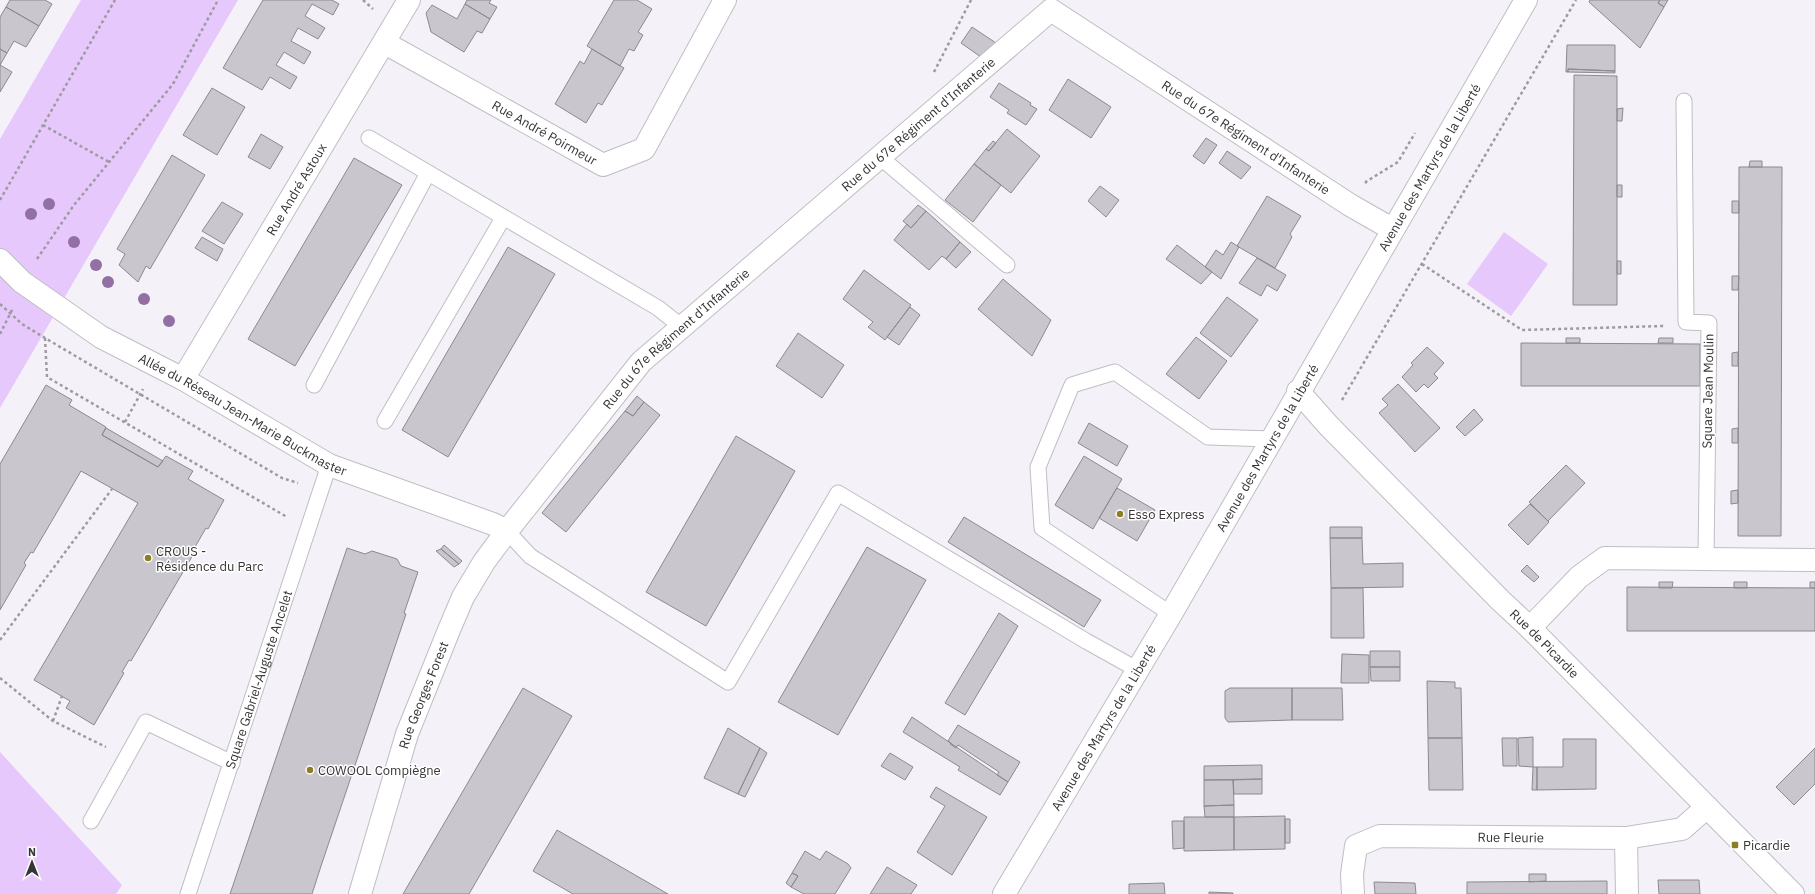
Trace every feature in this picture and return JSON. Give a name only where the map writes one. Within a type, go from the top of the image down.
[{"type":"street","name":"Rue André Astoux","points":[[183,379],[410,0]]},
{"type":"street","name":"Rue André Poirmeur","points":[[385,43],[603,165],[644,149],[725,0]]},
{"type":"street","name":"Avenue des Martyrs de la Liberté","points":[[1004,894],[1171,614],[1298,391],[1526,0]]},
{"type":"street","name":"Rue du 67e Régiment d'Infanterie","points":[[507,531],[641,362],[880,157],[1042,5],[1350,205],[1392,229]]},
{"type":"street","name":"Allée du Réseau Jean-Marie Buckmaster","points":[[0,260],[22,282],[101,337],[183,379],[329,465],[507,531]]},
{"type":"street","name":"Rue de Picardie","points":[[1298,391],[1328,425],[1500,600],[1530,628],[1793,894]]},
{"type":"street","name":"Rue Georges Forest","points":[[360,894],[407,734],[432,672],[464,597],[484,562],[507,531]]},
{"type":"street","points":[[1530,628],[1579,577],[1605,558],[1815,560]]},
{"type":"street","name":"Rue Fleurie","points":[[1353,894],[1352,874],[1356,846],[1380,836],[1626,838],[1682,829],[1707,807]]},
{"type":"street","points":[[1626,838],[1627,894]]},
{"type":"lane","name":"Square Jean Moulin","points":[[1684,101],[1686,322],[1709,323],[1706,559]]},
{"type":"lane","points":[[369,138],[658,308],[682,327]]},
{"type":"lane","points":[[880,157],[1007,265]]},
{"type":"lane","points":[[314,385],[428,173]]},
{"type":"lane","points":[[386,421],[503,218]]},
{"type":"lane","points":[[1171,614],[1042,528],[1038,467],[1072,385],[1115,372],[1208,437],[1271,439]]},
{"type":"lane","name":"Square Gabriel-Auguste Ancelet","points":[[188,894],[329,465]]},
{"type":"lane","points":[[507,531],[530,556],[728,682],[838,493],[1086,642],[1138,670]]},
{"type":"lane","points":[[91,821],[146,722],[232,763]]},
{"type":"path","points":[[0,200],[115,0]]},
{"type":"path","points":[[37,260],[74,205],[173,84],[218,0]]},
{"type":"path","points":[[932,77],[971,0]]},
{"type":"path","points":[[1328,425],[1576,0]]},
{"type":"path","points":[[43,125],[110,162]]},
{"type":"path","points":[[1350,205],[1367,181],[1398,162],[1418,128]]},
{"type":"path","points":[[1422,264],[1522,330],[1660,327],[1686,322]]},
{"type":"path","points":[[44,338],[46,377],[308,529]]},
{"type":"path","points":[[125,422],[156,364]]},
{"type":"path","points":[[0,640],[112,489]]},
{"type":"path","points":[[0,678],[53,721],[126,757]]},
{"type":"path","points":[[53,721],[62,696]]},
{"type":"shaded area","points":[[81,0],[238,0],[0,408],[0,139]]},
{"type":"shaded area","points":[[1504,232],[1548,264],[1511,316],[1467,284]]},
{"type":"shaded area","points":[[0,752],[122,885],[116,894],[0,894]]},
{"type":"building","points":[[10,0],[45,0],[52,4],[39,26],[6,7]]},
{"type":"building","points":[[263,0],[332,0],[339,4],[333,15],[312,4],[305,16],[325,28],[318,39],[298,28],[291,41],[311,52],[304,64],[284,52],[276,65],[297,77],[290,89],[270,77],[262,90],[223,68]]},
{"type":"building","points":[[467,0],[491,0],[489,3],[497,7],[490,19],[465,4]]},
{"type":"building","points":[[614,0],[637,0],[652,9],[638,32],[643,35],[634,51],[629,49],[620,66],[587,46]]},
{"type":"building","points":[[1590,0],[1660,0],[1658,3],[1664,7],[1640,48],[1589,2]]},
{"type":"building","points":[[1660,0],[1668,0],[1664,7],[1658,3]]},
{"type":"building","points":[[465,4],[490,19],[482,33],[477,31],[464,52],[431,32],[426,13],[432,5],[457,19]]},
{"type":"building","points":[[6,7],[39,26],[26,47],[14,41],[7,53],[0,49],[0,17]]},
{"type":"building","points":[[972,27],[999,45],[988,62],[961,43]]},
{"type":"building","points":[[1567,45],[1615,45],[1615,71],[1568,69],[1568,72],[1566,72]]},
{"type":"building","points":[[0,49],[7,53],[0,65]]},
{"type":"building","points":[[592,49],[624,68],[602,105],[598,103],[586,123],[555,104],[580,61],[584,64]]},
{"type":"building","points":[[0,65],[12,72],[0,92]]},
{"type":"building","points":[[1568,69],[1615,71],[1615,73],[1568,72]]},
{"type":"building","points":[[1574,75],[1617,76],[1617,305],[1573,305]]},
{"type":"building","points":[[1068,79],[1111,107],[1091,138],[1049,110]]},
{"type":"building","points":[[999,83],[1031,103],[1030,105],[1037,109],[1026,125],[1007,113],[1009,110],[990,97]]},
{"type":"building","points":[[212,88],[245,107],[217,155],[183,135]]},
{"type":"building","points":[[1623,108],[1622,121],[1617,121],[1617,109]]},
{"type":"building","points":[[1007,129],[1040,156],[1011,193],[974,164],[986,149],[989,151]]},
{"type":"building","points":[[261,134],[283,147],[270,169],[248,157]]},
{"type":"building","points":[[1206,138],[1217,145],[1204,164],[1193,156]]},
{"type":"building","points":[[993,141],[996,143],[989,151],[986,149]]},
{"type":"building","points":[[1227,151],[1251,167],[1241,179],[1219,163]]},
{"type":"building","points":[[172,155],[205,175],[150,269],[146,266],[138,282],[119,265],[125,254],[117,249]]},
{"type":"building","points":[[354,158],[402,185],[295,366],[248,339]]},
{"type":"building","points":[[1750,161],[1762,161],[1762,167],[1749,167]]},
{"type":"building","points":[[974,164],[1001,185],[973,222],[945,200]]},
{"type":"building","points":[[1739,167],[1782,167],[1781,536],[1738,536]]},
{"type":"building","points":[[1617,185],[1622,185],[1622,197],[1617,197]]},
{"type":"building","points":[[1100,186],[1119,200],[1106,217],[1088,201]]},
{"type":"building","points":[[1267,196],[1301,216],[1290,234],[1292,237],[1275,268],[1237,246]]},
{"type":"building","points":[[1732,201],[1739,201],[1739,213],[1732,213]]},
{"type":"building","points":[[222,202],[243,214],[224,244],[202,231]]},
{"type":"building","points":[[918,205],[926,211],[911,228],[903,221]]},
{"type":"building","points":[[926,211],[960,242],[946,259],[942,256],[929,270],[894,240],[907,224],[911,228]]},
{"type":"building","points":[[202,237],[223,249],[217,261],[195,248]]},
{"type":"building","points":[[960,242],[971,252],[956,268],[946,259]]},
{"type":"building","points":[[1231,242],[1239,247],[1221,279],[1205,267],[1216,250],[1223,255]]},
{"type":"building","points":[[1177,245],[1212,272],[1201,284],[1166,259]]},
{"type":"building","points":[[508,247],[555,274],[448,457],[402,430]]},
{"type":"building","points":[[1257,258],[1286,275],[1277,291],[1267,285],[1261,296],[1239,283]]},
{"type":"building","points":[[1617,261],[1621,261],[1621,274],[1617,274]]},
{"type":"building","points":[[864,270],[911,305],[885,340],[868,327],[873,322],[843,299]]},
{"type":"building","points":[[1732,276],[1739,276],[1738,290],[1732,290]]},
{"type":"building","points":[[1003,279],[1051,320],[1032,356],[978,309]]},
{"type":"building","points":[[1227,297],[1258,320],[1231,357],[1200,333]]},
{"type":"building","points":[[910,307],[920,315],[899,345],[887,337]]},
{"type":"building","points":[[798,333],[844,365],[822,398],[776,366]]},
{"type":"building","points":[[1196,337],[1227,361],[1199,399],[1166,374]]},
{"type":"building","points":[[1566,338],[1580,338],[1580,343],[1566,343]]},
{"type":"building","points":[[1659,338],[1673,338],[1673,343],[1658,343]]},
{"type":"building","points":[[1521,343],[1700,344],[1700,386],[1521,386]]},
{"type":"building","points":[[1427,347],[1444,363],[1434,374],[1438,378],[1428,388],[1424,384],[1416,392],[1402,377],[1413,365],[1411,363]]},
{"type":"building","points":[[1738,352],[1738,366],[1732,366],[1732,353]]},
{"type":"building","points":[[1398,384],[1440,428],[1415,452],[1379,413],[1388,405],[1382,399]]},
{"type":"building","name":"CROUS - Résidence du Parc","points":[[46,385],[72,400],[69,405],[106,427],[102,435],[158,467],[166,456],[193,471],[188,479],[224,500],[208,529],[206,528],[195,547],[197,548],[131,661],[129,660],[122,672],[124,673],[94,725],[66,708],[70,701],[34,680],[138,503],[81,471],[33,553],[31,552],[24,563],[26,565],[0,610],[0,464]]},
{"type":"building","points":[[637,396],[644,402],[633,416],[625,411]]},
{"type":"building","points":[[644,402],[660,415],[566,532],[542,513],[625,411],[633,416]]},
{"type":"building","points":[[1474,409],[1483,420],[1465,436],[1456,427]]},
{"type":"building","points":[[1089,423],[1128,446],[1117,466],[1078,443]]},
{"type":"building","points":[[106,428],[163,461],[158,467],[102,435]]},
{"type":"building","points":[[1738,428],[1738,443],[1732,443],[1732,429]]},
{"type":"building","points":[[736,436],[795,471],[706,626],[646,592]]},
{"type":"building","points":[[1084,456],[1122,479],[1093,529],[1055,505]]},
{"type":"building","points":[[1566,465],[1585,483],[1548,521],[1529,502]]},
{"type":"building","points":[[1117,488],[1155,510],[1137,541],[1099,518]]},
{"type":"building","points":[[1738,490],[1738,503],[1731,504],[1731,491]]},
{"type":"building","points":[[1530,504],[1549,522],[1528,545],[1508,525]]},
{"type":"building","points":[[964,517],[1101,600],[1084,627],[948,542]]},
{"type":"building","points":[[1330,527],[1362,527],[1362,538],[1330,538]]},
{"type":"building","points":[[1330,538],[1362,538],[1363,564],[1403,563],[1403,587],[1331,588]]},
{"type":"building","points":[[444,545],[462,561],[459,564],[441,549]]},
{"type":"building","points":[[867,547],[926,580],[838,735],[778,702]]},
{"type":"building","points":[[347,548],[365,554],[372,551],[397,559],[401,566],[418,572],[404,613],[406,614],[312,894],[230,894]]},
{"type":"building","points":[[441,549],[459,564],[454,567],[436,551]]},
{"type":"building","points":[[1527,565],[1539,577],[1534,582],[1521,571]]},
{"type":"building","points":[[1659,582],[1673,582],[1672,588],[1659,588]]},
{"type":"building","points":[[1734,582],[1747,582],[1747,588],[1734,588]]},
{"type":"building","points":[[1810,582],[1815,582],[1815,588],[1810,588]]},
{"type":"building","points":[[1627,587],[1815,588],[1815,631],[1627,631]]},
{"type":"building","points":[[1331,588],[1363,588],[1364,638],[1331,638]]},
{"type":"building","points":[[999,613],[1018,626],[965,715],[945,703]]},
{"type":"building","points":[[1370,651],[1400,651],[1400,667],[1370,667]]},
{"type":"building","points":[[1342,654],[1369,655],[1369,683],[1341,683]]},
{"type":"building","points":[[1370,667],[1400,667],[1400,681],[1371,681]]},
{"type":"building","points":[[1427,681],[1455,682],[1455,688],[1461,688],[1462,738],[1428,738]]},
{"type":"building","points":[[523,688],[572,716],[469,894],[403,894]]},
{"type":"building","points":[[1230,688],[1292,688],[1292,720],[1228,722],[1225,718],[1225,691]]},
{"type":"building","points":[[1292,688],[1342,688],[1343,720],[1292,720]]},
{"type":"building","points":[[912,717],[1008,782],[1000,795],[958,770],[960,767],[903,732]]},
{"type":"building","points":[[958,725],[1020,762],[1008,782],[997,775],[999,772],[958,745],[956,748],[950,744],[951,743],[948,741]]},
{"type":"building","points":[[728,728],[760,748],[738,794],[704,778]]},
{"type":"building","points":[[1533,737],[1533,767],[1519,766],[1518,738]]},
{"type":"building","points":[[1428,738],[1462,738],[1463,790],[1429,790]]},
{"type":"building","points":[[1502,738],[1517,738],[1517,766],[1503,766]]},
{"type":"building","points":[[1563,739],[1596,739],[1596,789],[1537,790],[1537,767],[1563,767]]},
{"type":"building","points":[[760,748],[767,753],[745,797],[738,794]]},
{"type":"building","points":[[1815,748],[1815,784],[1794,805],[1776,787]]},
{"type":"building","points":[[890,753],[913,767],[905,780],[881,766]]},
{"type":"building","points":[[1262,765],[1262,779],[1204,780],[1204,766]]},
{"type":"building","points":[[1533,767],[1537,767],[1537,790],[1532,790]]},
{"type":"building","points":[[1262,779],[1262,794],[1234,794],[1233,780]]},
{"type":"building","points":[[1204,780],[1233,780],[1234,805],[1204,806]]},
{"type":"building","points":[[936,787],[987,817],[952,875],[917,852],[945,806],[930,797]]},
{"type":"building","points":[[1234,805],[1234,817],[1205,817],[1204,806]]},
{"type":"building","points":[[1285,816],[1285,849],[1234,850],[1234,817]]},
{"type":"building","points":[[1184,817],[1234,817],[1234,850],[1184,851]]},
{"type":"building","points":[[1285,819],[1290,819],[1290,843],[1285,843]]},
{"type":"building","points":[[1172,821],[1184,821],[1184,848],[1173,849]]},
{"type":"building","points":[[557,830],[668,894],[573,894],[533,871]]},
{"type":"building","points":[[805,851],[820,860],[826,851],[848,864],[851,868],[835,894],[804,894],[791,887],[798,876],[792,873]]},
{"type":"building","points":[[887,867],[917,885],[911,894],[870,894]]},
{"type":"building","points":[[792,873],[798,876],[791,887],[786,883]]},
{"type":"building","points":[[1529,874],[1546,874],[1546,881],[1529,882]]},
{"type":"building","points":[[1658,880],[1699,880],[1700,894],[1659,894]]},
{"type":"building","points":[[1607,881],[1607,894],[1467,894],[1467,882]]},
{"type":"building","points":[[1374,882],[1415,883],[1416,894],[1375,894]]},
{"type":"building","points":[[1164,883],[1165,894],[1129,894],[1129,884]]},
{"type":"building","points":[[1209,892],[1233,893],[1233,894],[1209,894]]},
{"type":"place","name":"Esso Express","points":[[1120,514]]},
{"type":"place","name":"CROUS - Résidence du Parc","points":[[148,558]]},
{"type":"place","name":"COWOOL Compiègne","points":[[310,770]]},
{"type":"place","name":"Picardie","points":[[1735,845]]}]
